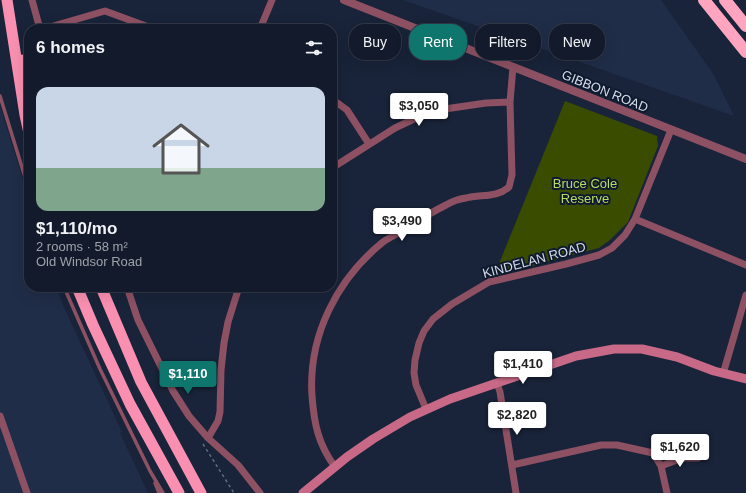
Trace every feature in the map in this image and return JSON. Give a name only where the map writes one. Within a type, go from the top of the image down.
[{"type":"highway","points":[[704,0],[746,52]]},
{"type":"highway","points":[[725,0],[746,26]]},
{"type":"highway","points":[[8,4],[24,65]]},
{"type":"highway","points":[[8,4],[24,108]]},
{"type":"highway","points":[[79,292],[130,404],[179,493]]},
{"type":"highway","points":[[103,292],[141,382],[201,493]]},
{"type":"main road","points":[[308,492],[335,467],[384,432],[426,409],[450,399],[576,356],[614,349],[633,348],[664,353],[723,374],[746,379]]},
{"type":"street","points":[[32,0],[40,24]]},
{"type":"street","points":[[262,24],[272,0]]},
{"type":"street","name":"GIBBON ROAD","points":[[344,0],[746,160]]},
{"type":"street","points":[[60,24],[105,11],[140,24]]},
{"type":"street","points":[[335,467],[321,444],[314,417],[311,384],[312,365],[322,324],[341,287],[355,269],[384,242],[447,204],[466,198],[499,193],[509,187],[512,174],[510,102],[513,67]]},
{"type":"street","points":[[337,165],[395,128],[438,110],[486,103],[510,102]]},
{"type":"street","points":[[337,103],[347,110],[369,144]]},
{"type":"street","name":"KINDELAN ROAD","points":[[426,409],[416,385],[414,373],[419,343],[424,331],[432,319],[452,304],[489,282],[599,255],[612,248],[630,229],[635,219],[671,130]]},
{"type":"street","points":[[635,219],[746,265]]},
{"type":"street","points":[[128,292],[138,320],[173,391],[189,416],[208,438],[238,465],[260,493]]},
{"type":"street","points":[[208,438],[218,422],[220,412],[221,370],[224,343],[228,322],[237,292]]},
{"type":"street","points":[[723,374],[746,295]]},
{"type":"street","points":[[496,383],[500,392],[516,493]]},
{"type":"street","points":[[0,416],[27,493]]},
{"type":"street","points":[[512,465],[601,445],[617,445],[653,454],[682,458],[698,458]]},
{"type":"street","points":[[653,454],[661,466],[666,493]]},
{"type":"street","points":[[661,466],[682,458]]},
{"type":"lane","points":[[0,96],[24,174]]},
{"type":"lane","points":[[66,292],[100,369],[150,471],[159,493]]},
{"type":"lane","points":[[150,471],[163,493]]},
{"type":"shaded area","points":[[403,0],[661,0],[714,75],[734,116],[574,60],[605,60],[605,24],[549,24],[549,51],[541,48],[541,24],[475,24],[475,25]]},
{"type":"shaded area","points":[[0,106],[24,183],[24,292],[59,292],[62,303],[122,432],[120,433],[148,493],[0,493]]},
{"type":"green space","name":"Bruce Cole Reserve","points":[[565,101],[657,136],[658,146],[628,222],[610,240],[599,248],[494,276]]}]
